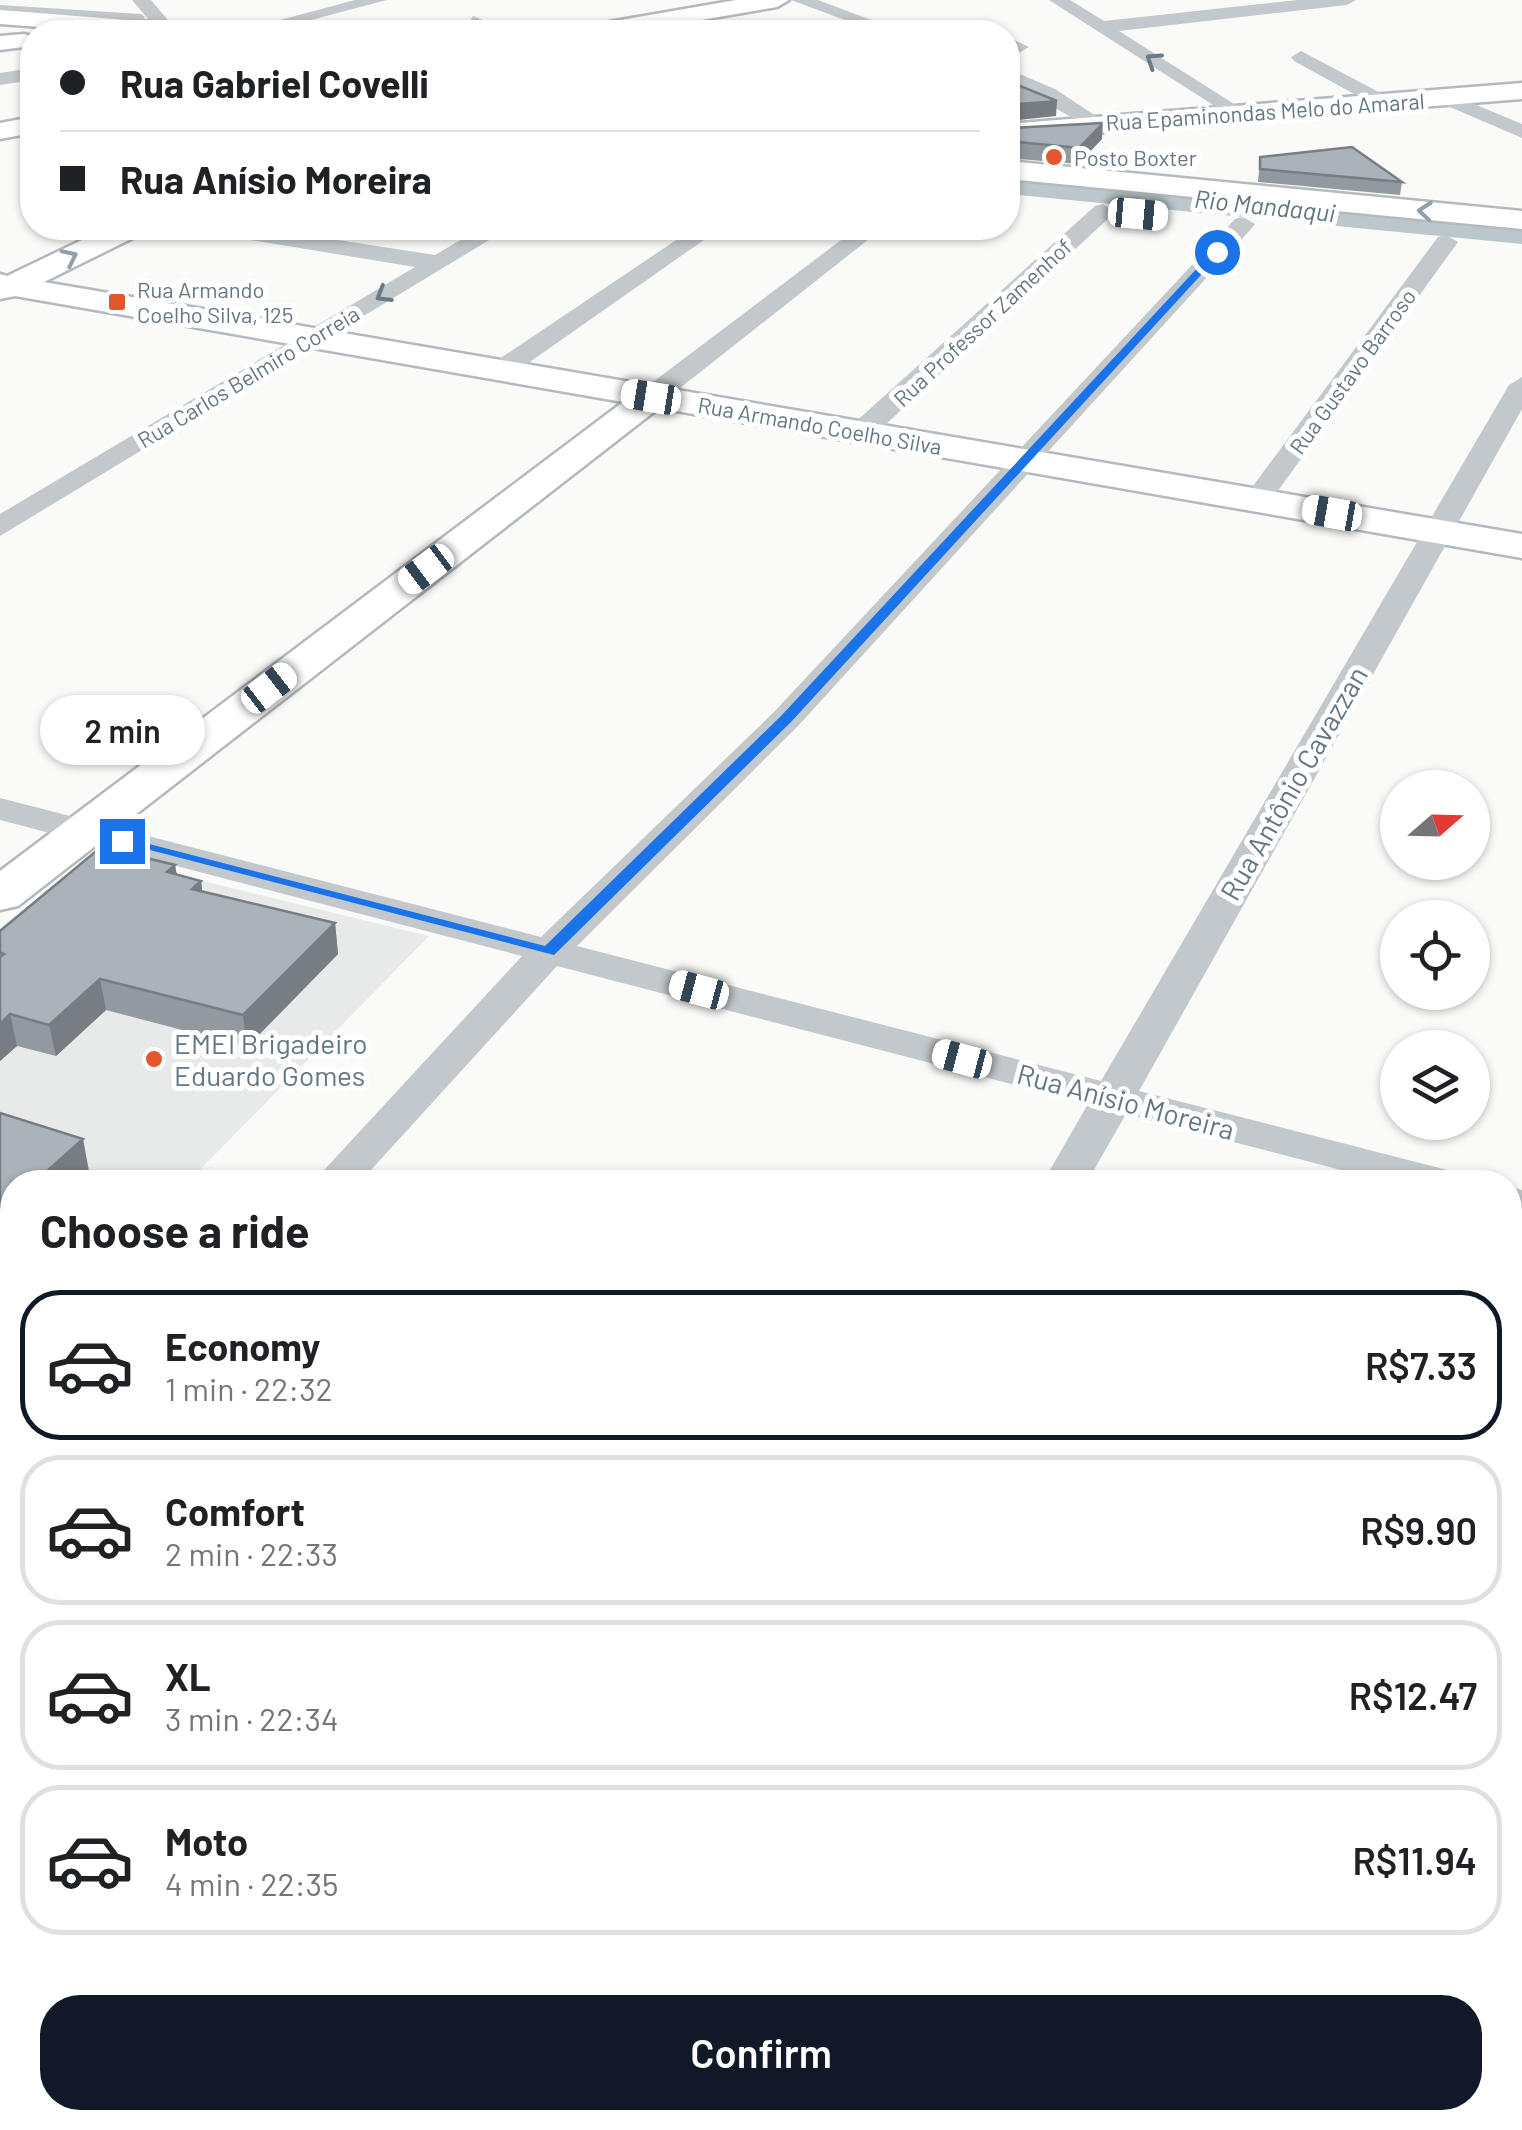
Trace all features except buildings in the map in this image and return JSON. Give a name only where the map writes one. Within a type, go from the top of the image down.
[{"type":"street","points":[[294,20],[378,0]]},
{"type":"street","points":[[645,20],[712,5],[777,0]]},
{"type":"street","points":[[800,0],[859,20]]},
{"type":"street","points":[[1058,0],[1235,113]]},
{"type":"street","points":[[1101,27],[1347,0]]},
{"type":"street","points":[[0,17],[134,19]]},
{"type":"street","points":[[1301,57],[1384,102]]},
{"type":"street","points":[[1020,80],[1098,124]]},
{"type":"street","name":"Rua Epaminondas Melo do Amaral","points":[[1020,131],[1522,91]]},
{"type":"street","points":[[1444,97],[1522,132]]},
{"type":"street","points":[[1020,171],[1522,220]]},
{"type":"street","points":[[1020,200],[1138,214]]},
{"type":"street","name":"Rua Professor Zamenhof","points":[[861,432],[1103,211]]},
{"type":"street","points":[[1208,220],[1280,227]]},
{"type":"street","points":[[345,1170],[548,952],[786,719],[1243,224]]},
{"type":"street","points":[[1317,230],[1522,248]]},
{"type":"street","points":[[3,287],[104,240]]},
{"type":"street","points":[[298,240],[437,263]]},
{"type":"street","points":[[318,243],[324,240]]},
{"type":"street","name":"Rua Carlos Belmiro Correia","points":[[0,527],[476,240]]},
{"type":"street","points":[[498,372],[690,240]]},
{"type":"street","points":[[0,895],[856,240]]},
{"type":"street","name":"Rua Gustavo Barroso","points":[[1258,500],[1446,242]]},
{"type":"street","name":"Rua Armando Coelho Silva","points":[[3,287],[1522,546]]},
{"type":"street","name":"Rua Antônio Cavazzan","points":[[1072,1170],[1522,384]]},
{"type":"street","name":"Rua Anísio Moreira","points":[[0,809],[1392,1170]]},
{"type":"lane","points":[[0,6],[21,0]]},
{"type":"lane","points":[[36,0],[134,19]]},
{"type":"lane","points":[[0,6],[134,19]]},
{"type":"shaded area","name":"EMEI Brigadeiro Eduardo Gomes","points":[[108,858],[429,936],[200,1170],[0,1170],[0,929],[82,864]]},
{"type":"water","name":"Rio Mandaqui","points":[[1020,175],[1522,223],[1522,244],[1020,195]]},
{"type":"place","name":"Posto Boxter","points":[[1054,157]]},
{"type":"place","name":"Rua Armando Coelho Silva, 125","points":[[117,302]]},
{"type":"place","name":"EMEI Brigadeiro Eduardo Gomes","points":[[154,1059]]},
{"type":"route","points":[[122,841],[548,952],[786,719],[1217,252]]}]
